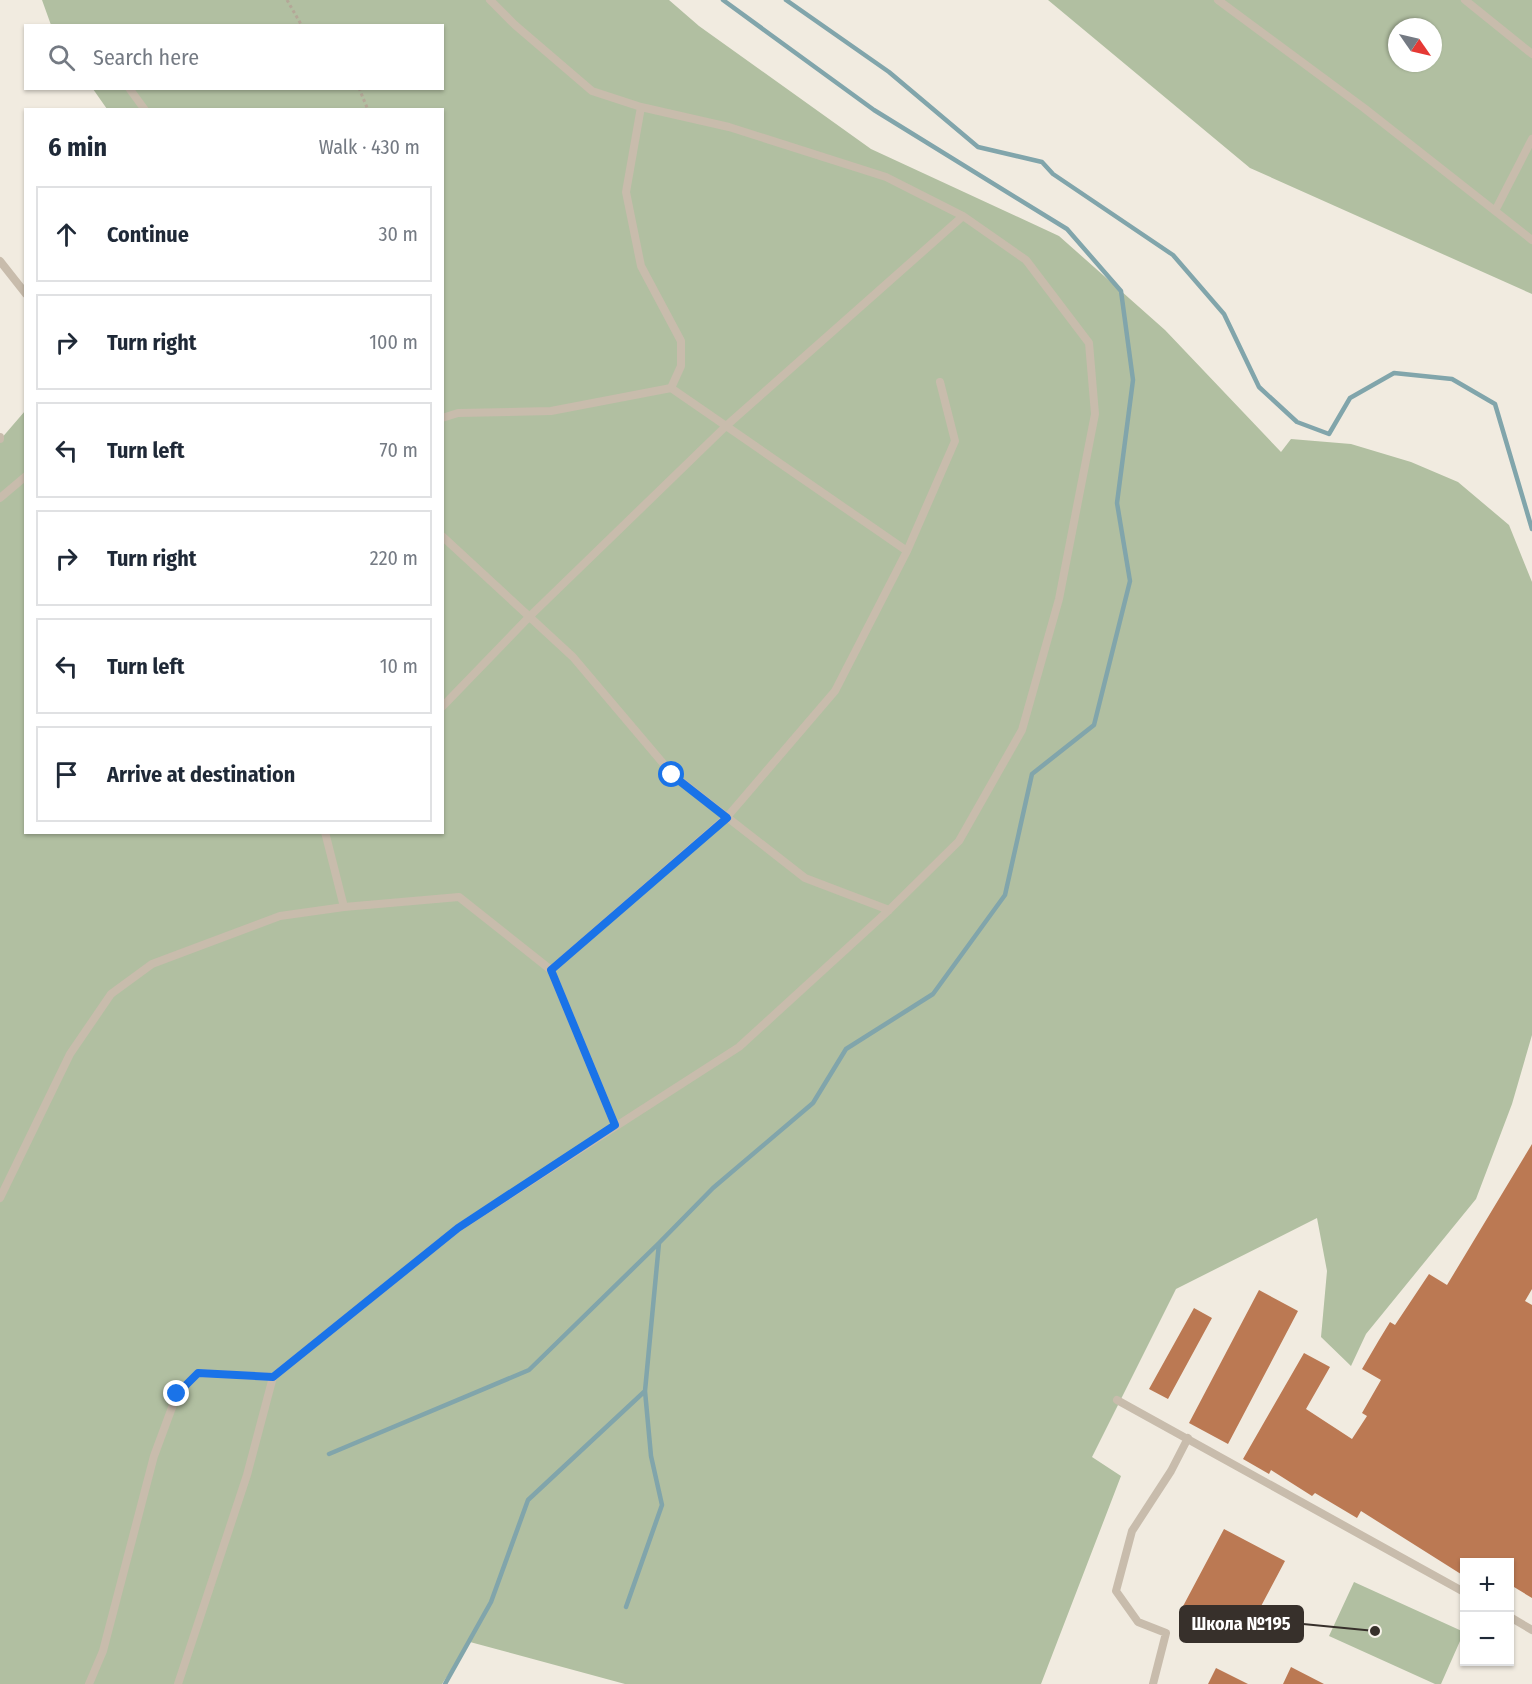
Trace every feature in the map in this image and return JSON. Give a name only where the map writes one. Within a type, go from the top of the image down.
[{"type":"lane","points":[[177,1684],[247,1475],[273,1377],[458,1228],[739,1047],[888,910],[959,841],[1022,730],[1059,599],[1095,414],[1089,343],[1026,260],[963,216],[886,177],[729,127],[641,107],[592,91],[514,25],[490,0]]},
{"type":"lane","points":[[1218,0],[1364,108],[1532,240]]},
{"type":"lane","points":[[1465,0],[1532,54]]},
{"type":"lane","points":[[131,90],[144,108]]},
{"type":"lane","points":[[641,107],[626,192],[641,266],[681,341],[681,366],[671,388]]},
{"type":"lane","points":[[1495,211],[1532,139]]},
{"type":"lane","points":[[444,705],[529,617],[726,426],[963,216]]},
{"type":"lane","points":[[0,261],[24,291]]},
{"type":"lane","points":[[551,970],[727,818],[836,691],[907,551],[955,441],[940,382]]},
{"type":"lane","points":[[444,417],[458,413],[551,411],[671,388],[907,551]]},
{"type":"lane","points":[[0,498],[24,478]]},
{"type":"lane","points":[[444,538],[573,657],[672,775],[805,878],[888,910]]},
{"type":"lane","points":[[326,834],[344,907]]},
{"type":"lane","points":[[0,1198],[70,1054],[111,994],[152,964],[162,960],[280,916],[344,907],[459,897],[551,970],[615,1125]]},
{"type":"lane","points":[[89,1684],[103,1651],[154,1456],[177,1394],[198,1373],[273,1377]]},
{"type":"lane","points":[[1117,1400],[1460,1590]]},
{"type":"lane","points":[[1153,1684],[1166,1633],[1138,1622],[1116,1591],[1132,1531],[1171,1471],[1188,1438]]},
{"type":"lane","points":[[1514,1620],[1532,1630]]},
{"type":"path","points":[[287,0],[301,24]]},
{"type":"path","points":[[360,90],[367,108]]},
{"type":"green space","points":[[42,0],[669,0],[699,26],[871,149],[1059,236],[1165,330],[1281,452],[1291,439],[1351,444],[1411,462],[1458,482],[1509,525],[1532,582],[1532,1035],[1512,1104],[1476,1199],[1366,1334],[1351,1366],[1321,1337],[1327,1271],[1317,1218],[1176,1289],[1092,1457],[1121,1476],[1041,1684],[625,1684],[470,1642],[442,1684],[0,1684],[0,440],[24,412],[24,834],[444,834],[444,108],[106,108],[94,90],[444,90],[444,24],[51,24]]},
{"type":"green space","points":[[1048,0],[1532,0],[1532,294],[1250,168]]},
{"type":"green space","points":[[1354,1582],[1460,1630],[1460,1641],[1441,1684],[1435,1684],[1329,1636]]},
{"type":"building","points":[[1532,1144],[1532,1289],[1525,1301],[1532,1305],[1532,1598],[1514,1587],[1514,1558],[1460,1558],[1460,1573],[1361,1511],[1357,1518],[1315,1493],[1312,1496],[1271,1470],[1269,1474],[1243,1459],[1304,1353],[1330,1367],[1306,1409],[1352,1439],[1367,1416],[1362,1413],[1381,1380],[1362,1369],[1390,1322],[1395,1325],[1429,1274],[1447,1285]]},
{"type":"building","points":[[1259,1290],[1298,1311],[1228,1444],[1189,1423]]},
{"type":"building","points":[[1194,1308],[1212,1318],[1168,1399],[1149,1389]]},
{"type":"building","points":[[1224,1529],[1285,1561],[1242,1642],[1181,1610]]},
{"type":"building","points":[[1291,1667],[1324,1684],[1283,1684]]},
{"type":"building","points":[[1216,1668],[1248,1684],[1208,1684]]},
{"type":"waterway","points":[[626,1607],[662,1505],[651,1456],[645,1391],[659,1243],[713,1188],[813,1103],[846,1049],[933,994],[1005,895],[1032,774],[1094,725],[1130,581],[1117,503],[1133,380],[1121,291],[1067,229],[874,110],[723,0]]},
{"type":"waterway","points":[[786,0],[889,72],[978,147],[1042,162],[1053,174],[1173,255],[1224,314],[1259,387],[1297,422],[1329,434],[1350,398],[1394,373],[1452,379],[1495,404],[1532,529]]},
{"type":"waterway","points":[[329,1454],[529,1370],[659,1243]]},
{"type":"waterway","points":[[445,1684],[491,1602],[528,1500],[645,1391]]},
{"type":"place","name":"Школа №195","points":[[1375,1631]]},
{"type":"route","points":[[177,1394],[198,1373],[273,1377],[458,1228],[615,1125],[551,970],[727,818],[672,775]]}]
